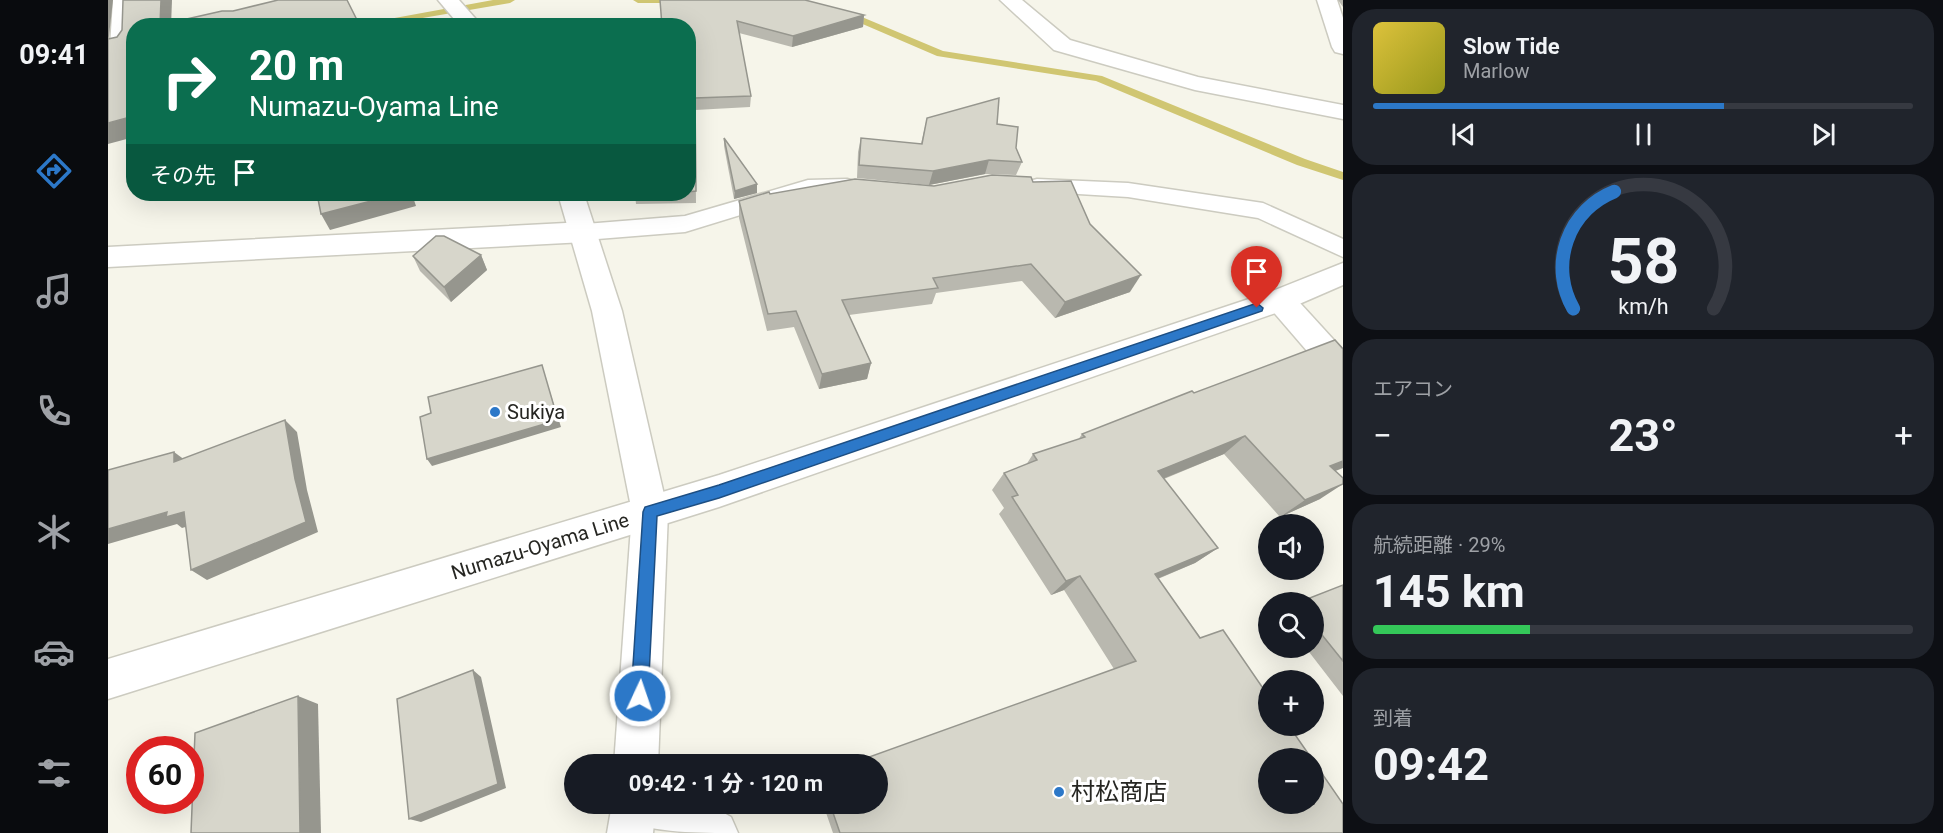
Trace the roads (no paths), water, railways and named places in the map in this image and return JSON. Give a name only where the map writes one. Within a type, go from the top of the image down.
[{"type":"street","points":[[121,47],[123,0]]},
{"type":"street","points":[[448,0],[464,18]]},
{"type":"street","points":[[1011,0],[1062,45],[1195,83],[1343,112]]},
{"type":"street","points":[[1327,0],[1339,22],[1334,31],[1343,47]]},
{"type":"street","points":[[574,201],[605,300],[650,512],[637,754]]},
{"type":"street","points":[[108,257],[585,232]]},
{"type":"street","name":"Numazu-Oyama Line","points":[[108,680],[719,491],[1280,300],[1343,273]]},
{"type":"street","points":[[1280,300],[1343,371]]},
{"type":"street","points":[[630,833],[633,814]]},
{"type":"street","points":[[681,814],[716,833]]},
{"type":"lane","points":[[1020,185],[1128,190],[1263,210],[1343,249]]},
{"type":"lane","points":[[585,232],[685,224],[808,187],[864,188]]},
{"type":"waterway","points":[[403,18],[510,0]]},
{"type":"waterway","points":[[638,0],[691,0]]},
{"type":"waterway","points":[[847,14],[941,54],[1098,78],[1301,162],[1343,176]]},
{"type":"place","name":"Sukiya","points":[[495,412]]},
{"type":"place","name":"村松商店","points":[[1059,792]]}]
